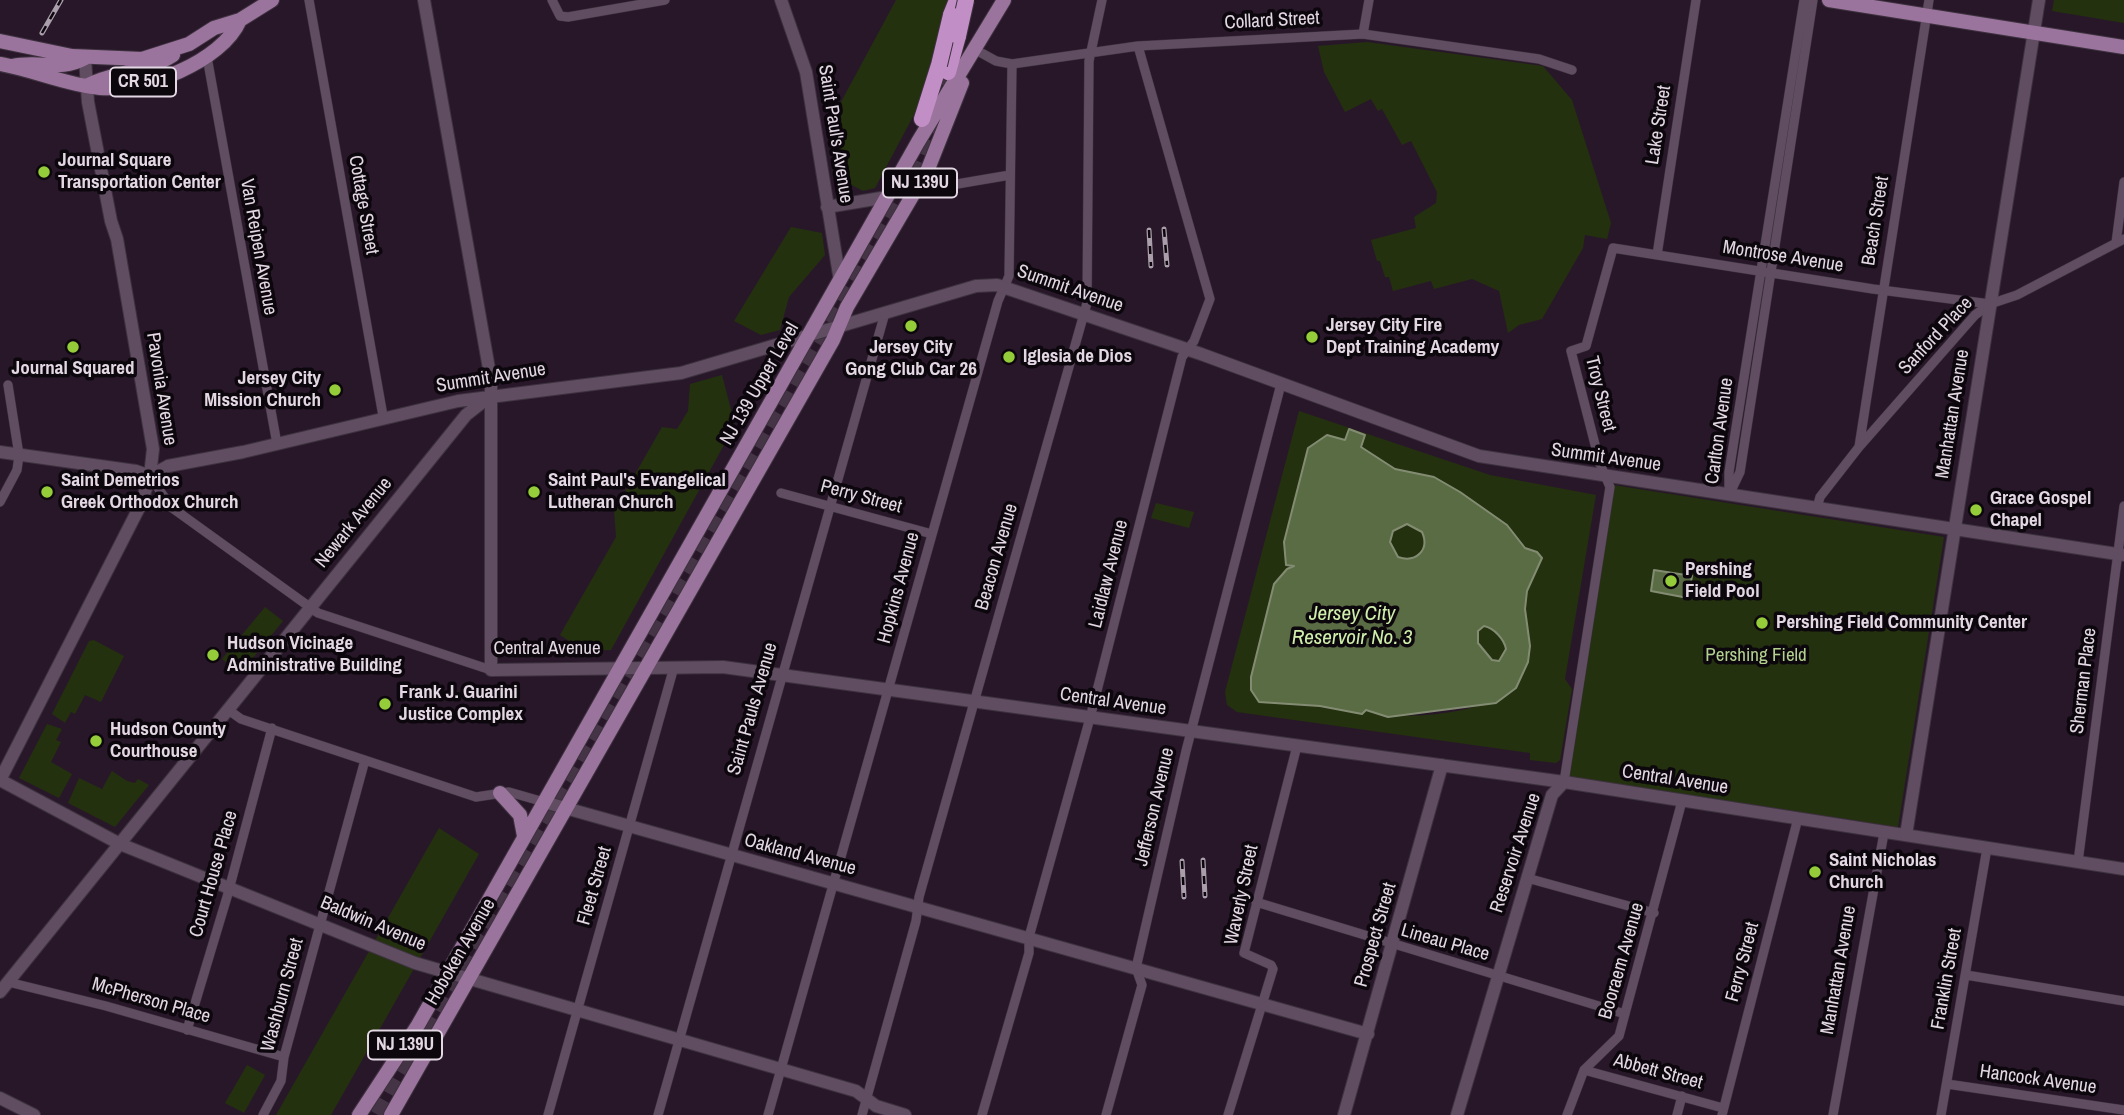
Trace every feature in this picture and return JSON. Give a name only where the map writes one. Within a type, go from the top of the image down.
[{"type":"highway","points":[[922,119],[958,36],[966,0]]},
{"type":"highway","points":[[944,68],[954,5]]},
{"type":"main road","name":"CR 501","points":[[0,41],[85,58],[129,61],[189,44],[224,23],[240,20],[272,0]]},
{"type":"main road","name":"NJ 139 Upper Level","points":[[496,885],[887,197],[1004,0]]},
{"type":"main road","points":[[1829,0],[2124,47]]},
{"type":"main road","name":"CR 501","points":[[5,65],[103,89],[144,82],[182,70],[207,57],[226,43],[240,20]]},
{"type":"main road","points":[[86,86],[102,78],[156,66],[189,44]]},
{"type":"main road","name":"NJ 139 Upper Level","points":[[565,808],[840,327],[847,307],[916,191],[976,50]]},
{"type":"main road","points":[[5,65],[33,62],[66,67],[85,58]]},
{"type":"main road","points":[[500,793],[520,815],[524,836]]},
{"type":"main road","name":"Hoboken Avenue","points":[[391,1115],[565,808]]},
{"type":"main road","name":"Hoboken Avenue","points":[[364,1111],[447,974],[496,885]]},
{"type":"street","name":"Cottage Street","points":[[309,0],[383,416]]},
{"type":"street","points":[[425,0],[492,394],[491,670]]},
{"type":"street","points":[[552,0],[560,16],[568,17],[665,0]]},
{"type":"street","name":"Saint Paul's Avenue","points":[[781,0],[806,72],[840,281]]},
{"type":"street","name":"Beacon Avenue","points":[[862,1115],[1087,303],[1089,61],[1102,0]]},
{"type":"street","points":[[1363,34],[1369,0]]},
{"type":"street","name":"Lake Street","points":[[1657,255],[1696,0]]},
{"type":"street","name":"Carlton Avenue","points":[[1795,88],[1804,0]]},
{"type":"street","name":"Carlton Avenue","points":[[1729,495],[1729,472],[1754,353],[1795,88],[1813,0]]},
{"type":"street","name":"Beach Street","points":[[1859,447],[1929,0]]},
{"type":"street","name":"Manhattan Avenue","points":[[1906,835],[2039,0]]},
{"type":"street","name":"Collard Street","points":[[1012,64],[1093,50],[1138,46],[1363,34],[1539,59],[1572,70]]},
{"type":"street","name":"Laidlaw Avenue","points":[[982,1115],[1029,953],[1028,937],[1090,718],[1182,357],[1194,341],[1210,299],[1138,46]]},
{"type":"street","points":[[976,50],[996,61],[1012,64]]},
{"type":"street","name":"Van Reipen Avenue","points":[[207,57],[277,444]]},
{"type":"street","name":"Pavonia Avenue","points":[[0,780],[141,503],[150,475],[153,449],[117,239],[111,221],[86,86],[85,58]]},
{"type":"street","name":"Hopkins Avenue","points":[[768,1115],[932,534],[1006,286],[1010,268],[1012,64]]},
{"type":"street","points":[[916,191],[1010,175]]},
{"type":"street","points":[[2120,241],[2124,182]]},
{"type":"street","points":[[827,207],[887,197]]},
{"type":"street","name":"Sanford Place","points":[[1817,508],[1821,496],[1859,447],[1975,316],[1990,304],[2017,295],[2120,241]]},
{"type":"street","name":"Montrose Avenue","points":[[1613,248],[1990,304]]},
{"type":"street","name":"Troy Street","points":[[1606,477],[1571,351],[1586,346],[1613,248]]},
{"type":"street","name":"Summit Avenue","points":[[150,475],[168,466],[277,444],[383,416],[492,394],[681,373],[976,286],[1006,286],[1479,456],[2121,554]]},
{"type":"street","name":"Saint Pauls Avenue","points":[[658,1115],[832,508],[885,313]]},
{"type":"street","name":"Jefferson Avenue","points":[[1106,1115],[1142,985],[1136,968],[1191,732],[1281,384]]},
{"type":"street","points":[[0,502],[17,470],[19,455],[8,385]]},
{"type":"street","name":"Newark Avenue","points":[[4,987],[466,415],[492,394]]},
{"type":"street","points":[[0,452],[150,475]]},
{"type":"street","name":"Central Avenue","points":[[150,475],[171,507],[309,607],[368,630],[491,670],[723,667],[1564,782],[2124,869]]},
{"type":"street","name":"Reservoir Avenue","points":[[1457,1115],[1552,794],[1564,782],[1610,487],[1606,477]]},
{"type":"street","name":"Perry Street","points":[[781,493],[932,534]]},
{"type":"street","name":"Sherman Place","points":[[2078,862],[2121,554],[2124,506]]},
{"type":"street","name":"Fleet Street","points":[[548,1115],[674,667]]},
{"type":"street","name":"Oakland Avenue","points":[[227,709],[241,719],[476,797],[513,793],[731,857],[1028,937],[1368,1034]]},
{"type":"street","name":"Court House Place","points":[[187,1030],[230,887],[272,728]]},
{"type":"street","name":"Waverly Street","points":[[1228,1115],[1273,970],[1271,965],[1244,953],[1297,746]]},
{"type":"street","name":"Washburn Street","points":[[264,1115],[281,1081],[284,1057],[365,760]]},
{"type":"street","name":"Prospect Street","points":[[1344,1115],[1442,765]]},
{"type":"street","name":"Baldwin Avenue","points":[[0,780],[120,844],[320,922],[415,963],[468,981],[856,1091],[876,1106],[905,1115]]},
{"type":"street","name":"Booraem Avenue","points":[[1567,1115],[1584,1070],[1619,1036],[1682,800]]},
{"type":"street","name":"Ferry Street","points":[[1722,1111],[1798,818]]},
{"type":"street","name":"Manhattan Avenue","points":[[1833,1115],[1884,833]]},
{"type":"street","name":"Franklin Street","points":[[1941,1115],[1987,848]]},
{"type":"street","points":[[1527,878],[1654,913]]},
{"type":"street","name":"Lineau Place","points":[[1256,902],[1393,946],[1625,1014]]},
{"type":"street","points":[[1966,975],[2124,1001]]},
{"type":"street","name":"McPherson Place","points":[[4,987],[106,1006],[284,1057]]},
{"type":"street","name":"Abbett Street","points":[[1584,1070],[1682,1096],[1722,1111]]},
{"type":"street","name":"Hancock Avenue","points":[[1947,1084],[2124,1110]]},
{"type":"street","points":[[1677,1115],[1682,1096]]},
{"type":"street","points":[[0,1098],[34,1115]]},
{"type":"green space","points":[[896,0],[975,0],[875,188],[863,191],[835,176],[827,128]]},
{"type":"green space","points":[[2054,0],[2124,0],[2124,23],[2052,11]]},
{"type":"green space","points":[[1367,42],[1543,66],[1572,100],[1611,223],[1607,239],[1585,235],[1583,248],[1542,319],[1519,325],[1508,333],[1499,291],[1472,279],[1434,289],[1431,281],[1393,291],[1389,277],[1385,277],[1380,261],[1377,261],[1371,240],[1416,228],[1414,217],[1436,203],[1437,192],[1411,141],[1402,145],[1382,109],[1378,111],[1371,99],[1345,112],[1324,72],[1318,46]]},
{"type":"green space","points":[[791,227],[822,233],[825,255],[789,297],[780,330],[761,335],[734,321]]},
{"type":"green space","points":[[722,375],[735,425],[611,650],[584,651],[560,635],[616,537],[614,511],[662,427],[677,429],[688,411],[690,384]]},
{"type":"green space","points":[[1299,411],[1490,475],[1596,495],[1565,679],[1572,689],[1560,760],[1556,763],[1530,760],[1530,753],[1237,712],[1227,705],[1225,692]],"holes":[[[1349,429],[1364,434],[1361,447],[1395,469],[1434,477],[1460,492],[1507,525],[1525,548],[1537,552],[1536,570],[1526,599],[1530,652],[1516,688],[1477,706],[1454,712],[1410,716],[1375,710],[1259,702],[1274,584],[1294,566],[1286,565],[1284,542],[1346,440]]]},
{"type":"green space","name":"Pershing Field","points":[[1613,485],[1944,537],[1898,827],[1567,776]]},
{"type":"green space","points":[[1156,503],[1194,512],[1189,528],[1151,518]]},
{"type":"green space","points":[[1407,523],[1419,529],[1425,541],[1419,553],[1407,559],[1395,553],[1389,541],[1395,529]]},
{"type":"green space","points":[[265,607],[283,621],[240,674],[222,659]]},
{"type":"green space","points":[[1483,626],[1498,634],[1503,641],[1506,649],[1500,661],[1492,660],[1478,643],[1478,631]]},
{"type":"green space","points":[[94,640],[124,656],[101,702],[85,695],[75,714],[71,712],[65,723],[52,714],[89,641]]},
{"type":"green space","points":[[47,724],[62,729],[56,740],[61,742],[51,762],[72,774],[59,798],[19,778]]},
{"type":"green space","points":[[112,771],[127,781],[135,783],[138,779],[149,785],[115,827],[68,803],[79,778],[102,789]]},
{"type":"green space","points":[[439,828],[479,854],[331,1115],[276,1115]]},
{"type":"green space","points":[[247,1065],[265,1075],[244,1113],[225,1103]]},
{"type":"water","name":"Jersey City Reservoir No. 3","points":[[1349,429],[1365,435],[1361,447],[1395,469],[1434,477],[1460,492],[1507,525],[1525,548],[1537,552],[1542,558],[1527,591],[1525,609],[1530,646],[1528,662],[1516,688],[1496,703],[1388,717],[1366,710],[1362,714],[1320,706],[1259,702],[1251,690],[1251,677],[1274,584],[1287,569],[1294,566],[1286,565],[1284,542],[1308,448],[1327,435],[1345,440]],"holes":[[[1407,524],[1422,532],[1423,549],[1420,554],[1410,558],[1398,557],[1390,542],[1393,531]],[[1484,626],[1495,632],[1505,645],[1506,649],[1499,661],[1492,660],[1478,643],[1478,631]]]},
{"type":"water","points":[[1654,570],[1692,576],[1688,598],[1651,591]]},
{"type":"tunnel","points":[[378,1115],[909,179],[931,129],[948,72]]},
{"type":"railway","points":[[42,33],[61,0]]},
{"type":"railway","points":[[1164,229],[1167,265]]},
{"type":"railway","points":[[1149,230],[1151,266]]},
{"type":"railway","points":[[1203,860],[1205,896]]},
{"type":"railway","points":[[1182,861],[1184,897]]},
{"type":"place","name":"Journal Square Transportation Center","points":[[44,172]]},
{"type":"place","name":"Jersey City Gong Club Car 26","points":[[911,326]]},
{"type":"place","name":"Jersey City Fire Dept Training Academy","points":[[1312,337]]},
{"type":"place","name":"Journal Squared","points":[[73,347]]},
{"type":"place","name":"Iglesia de Dios","points":[[1009,357]]},
{"type":"place","name":"Jersey City Mission Church","points":[[335,390]]},
{"type":"place","name":"Saint Demetrios Greek Orthodox Church","points":[[47,492]]},
{"type":"place","name":"Saint Paul's Evangelical Lutheran Church","points":[[534,492]]},
{"type":"place","name":"Grace Gospel Chapel","points":[[1976,510]]},
{"type":"place","name":"Pershing Field Pool","points":[[1671,581]]},
{"type":"place","name":"Pershing Field Community Center","points":[[1762,623]]},
{"type":"place","name":"Hudson Vicinage Administrative Building","points":[[213,655]]},
{"type":"place","name":"Frank J. Guarini Justice Complex","points":[[385,704]]},
{"type":"place","name":"Hudson County Courthouse","points":[[96,741]]},
{"type":"place","name":"Saint Nicholas Church","points":[[1815,872]]}]
